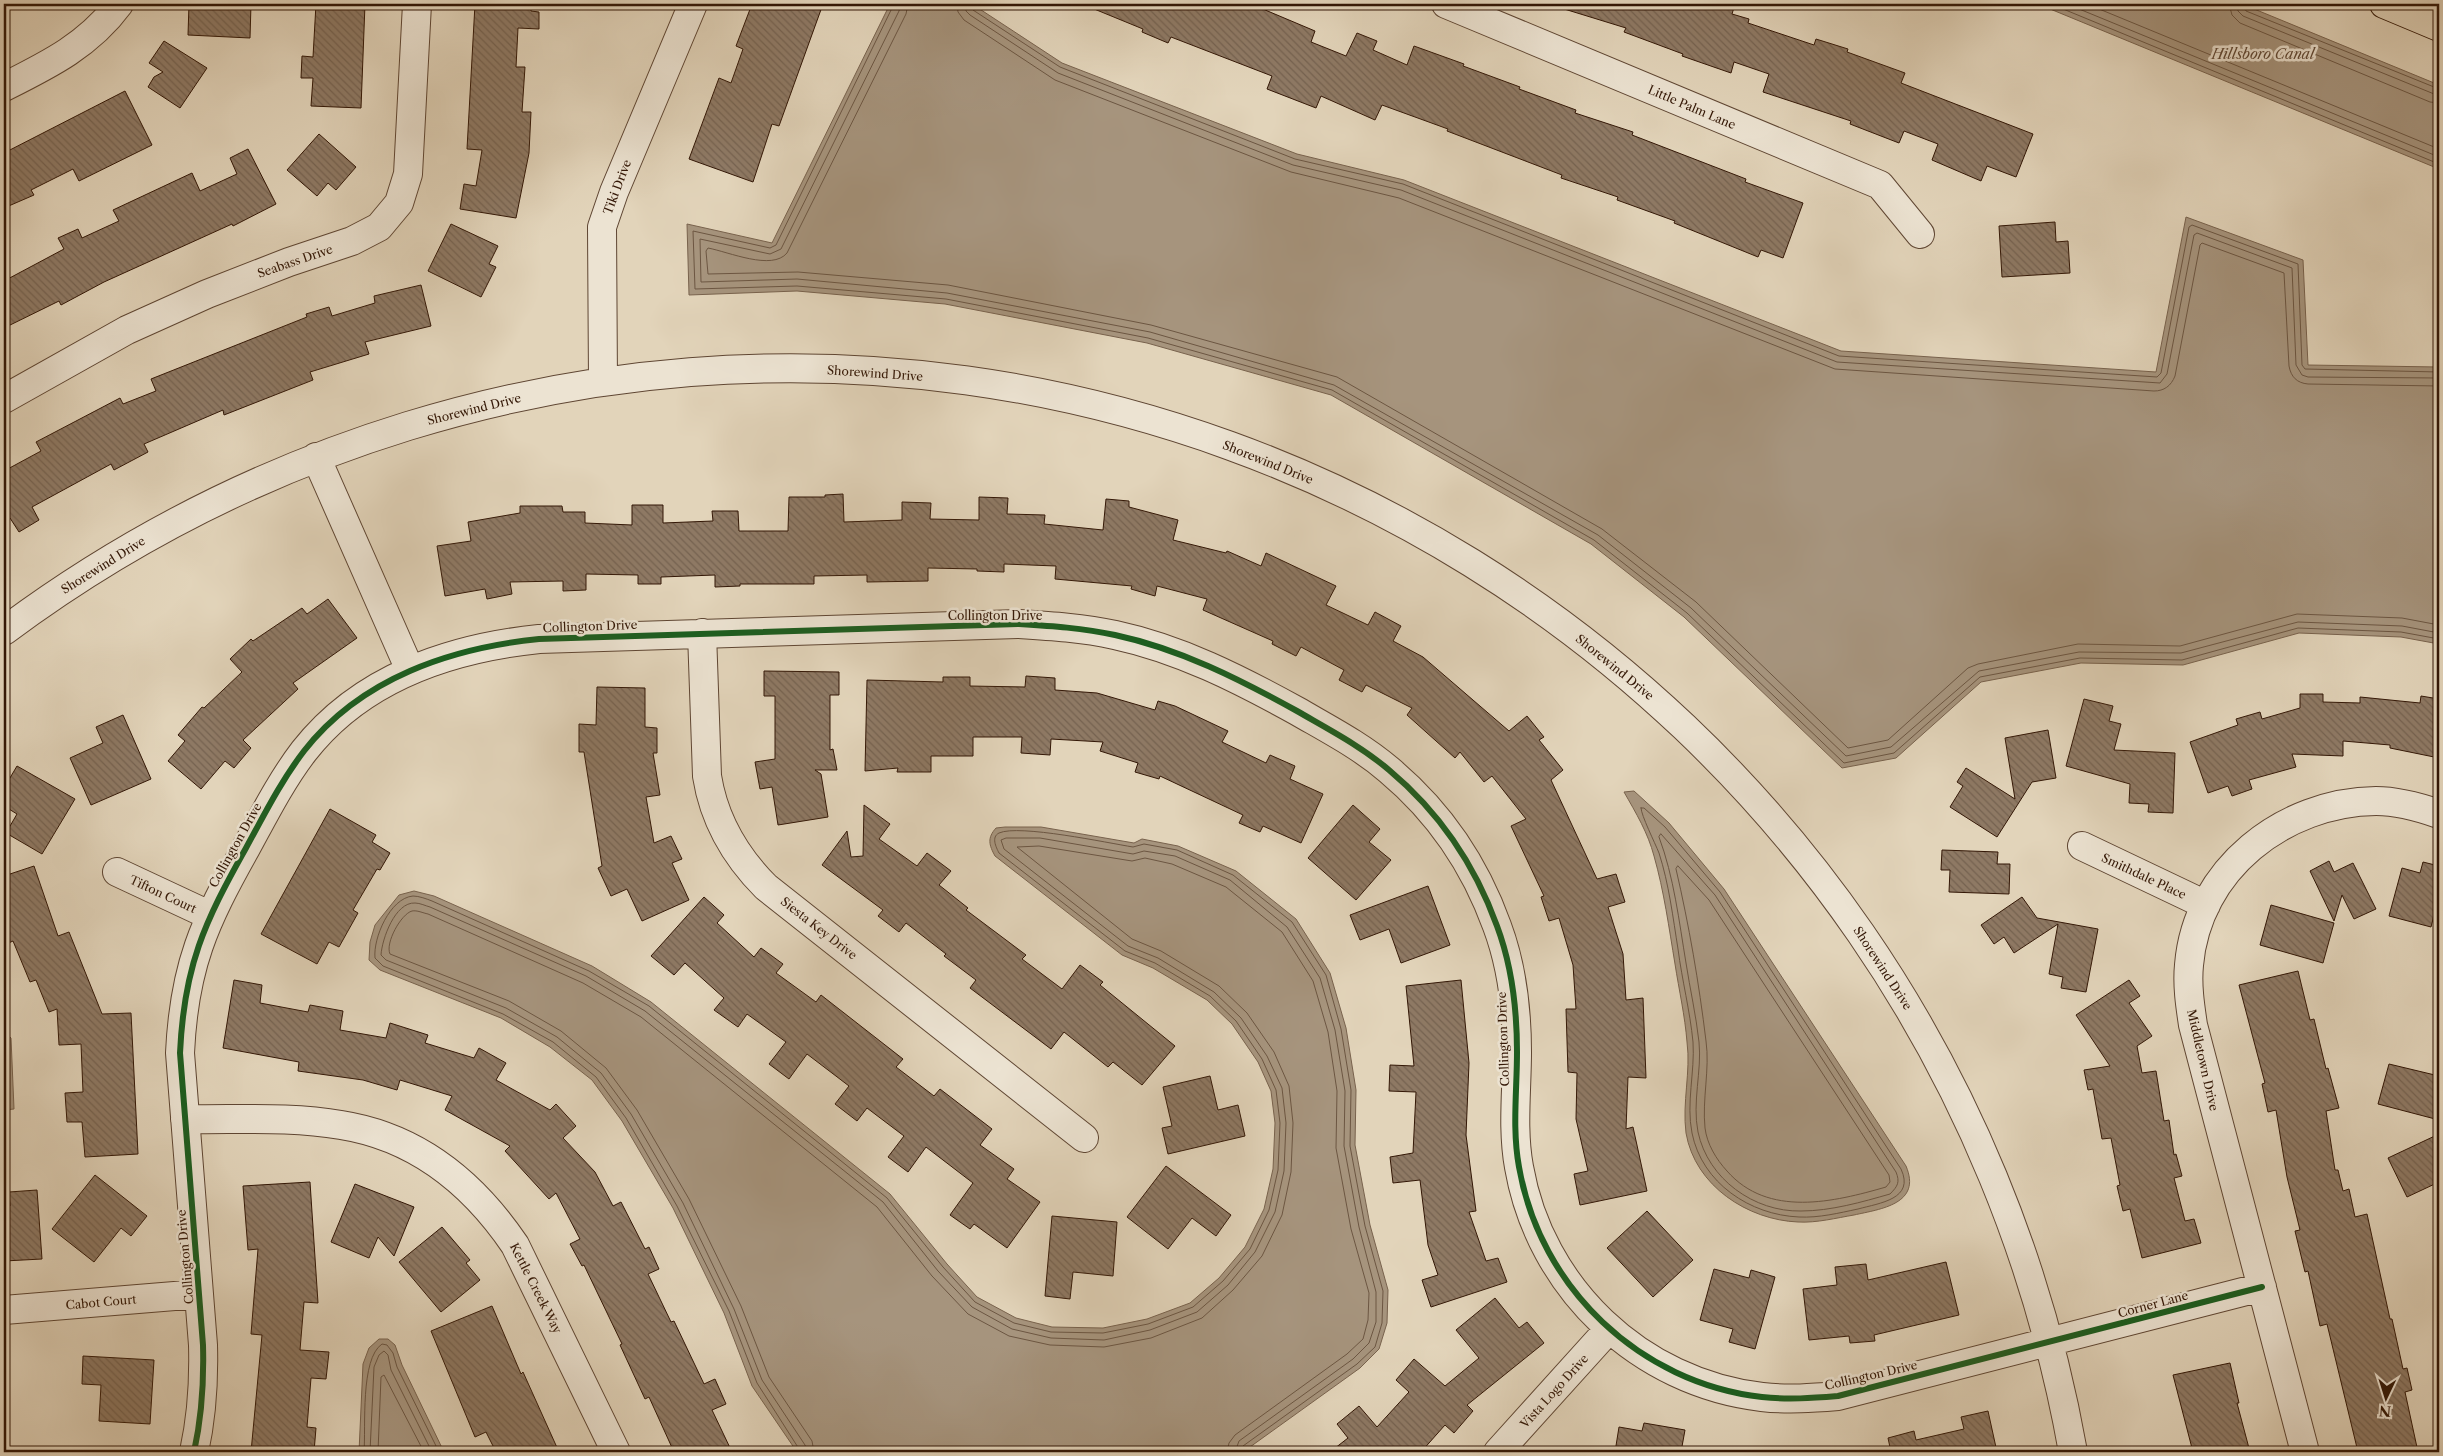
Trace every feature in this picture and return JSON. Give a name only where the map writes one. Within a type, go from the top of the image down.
[{"type":"main road","points":[[2384,4],[2439,27]]},
{"type":"street","points":[[4,87],[74,50],[88,39],[120,4]]},
{"type":"street","name":"Seabass Drive","points":[[4,399],[127,330],[207,294],[289,262],[352,241],[366,235],[384,222],[399,203],[408,174],[417,4]]},
{"type":"street","name":"Tiki Drive","points":[[603,382],[602,227],[614,192],[693,4]]},
{"type":"street","name":"Little Palm Lane","points":[[1446,4],[1880,185],[1920,234]]},
{"type":"street","name":"Shorewind Drive","points":[[4,631],[115,556],[155,533],[261,480],[316,457],[357,442],[455,412],[535,393],[603,382],[673,374],[776,368],[940,377],[1030,391],[1102,407],[1163,424],[1258,456],[1334,488],[1400,521],[1486,572],[1547,612],[1612,662],[1674,716],[1733,774],[1764,808],[1838,900],[1895,983],[1927,1038],[1965,1111],[1998,1186],[2027,1264],[2050,1342],[2073,1452]]},
{"type":"street","points":[[316,457],[410,670]]},
{"type":"street","name":"Collington Drive","points":[[194,1452],[200,1425],[204,1377],[180,1054],[182,1013],[189,974],[209,915],[283,781],[305,750],[331,722],[360,698],[410,670],[457,653],[506,642],[539,639],[1019,624],[1058,626],[1115,635],[1170,650],[1224,672],[1348,740],[1388,768],[1423,801],[1453,839],[1478,880],[1497,925],[1506,955],[1515,1003],[1517,1051],[1515,1128],[1519,1166],[1528,1203],[1541,1238],[1560,1271],[1582,1302],[1609,1329],[1655,1362],[1689,1379],[1725,1391],[1762,1398],[1801,1399],[1838,1396],[2050,1342]]},
{"type":"street","name":"Siesta Key Drive","points":[[702,633],[706,776],[721,827],[740,859],[766,887],[1084,1138]]},
{"type":"street","name":"Middletown Drive","points":[[2305,1452],[2193,1025],[2189,964],[2195,934],[2206,905],[2220,880],[2235,862],[2263,836],[2289,820],[2318,809],[2348,802],[2378,801],[2409,805],[2439,814]]},
{"type":"street","name":"Smithdale Place","points":[[2082,846],[2206,905]]},
{"type":"street","name":"Tifton Court","points":[[117,872],[209,915]]},
{"type":"street","name":"Kettle Creek Way","points":[[184,1119],[302,1121],[342,1125],[394,1140],[443,1167],[470,1188],[488,1208],[515,1244],[616,1452]]},
{"type":"street","name":"Corner Lane","points":[[2050,1342],[2262,1287]]},
{"type":"street","name":"Cabot Court","points":[[4,1310],[199,1294]]},
{"type":"street","name":"Vista Logo Drive","points":[[1498,1452],[1609,1329]]},
{"type":"water","points":[[890,4],[972,4],[1062,63],[1297,154],[1404,180],[1841,351],[2156,372],[2186,217],[2303,260],[2308,365],[2439,367],[2439,644],[2401,637],[2299,633],[2183,665],[2081,663],[1981,682],[1896,758],[1842,768],[1684,617],[1591,544],[1331,395],[1147,343],[945,304],[797,291],[689,295],[687,224],[772,243]]},
{"type":"water","name":"Hillsboro Canal","points":[[2038,4],[2242,4],[2439,85],[2439,169]]},
{"type":"water","points":[[1634,791],[1669,823],[1724,889],[1906,1166],[1909,1179],[1908,1189],[1904,1197],[1896,1203],[1876,1210],[1826,1220],[1798,1222],[1779,1220],[1761,1215],[1727,1197],[1712,1184],[1700,1169],[1691,1152],[1686,1133],[1685,1110],[1688,1053],[1666,910],[1661,883],[1648,839],[1624,792]]},
{"type":"water","points":[[1041,827],[1134,843],[1142,839],[1178,846],[1236,871],[1296,919],[1330,973],[1346,1028],[1356,1090],[1355,1145],[1370,1225],[1388,1290],[1387,1323],[1379,1349],[1360,1368],[1243,1452],[797,1452],[752,1386],[724,1313],[673,1208],[622,1121],[592,1080],[550,1047],[501,1018],[380,970],[369,960],[370,942],[375,925],[399,895],[414,891],[434,896],[592,966],[651,1002],[890,1194],[947,1264],[977,1297],[1016,1318],[1052,1327],[1103,1328],[1147,1319],[1190,1303],[1219,1278],[1245,1247],[1264,1209],[1273,1169],[1275,1123],[1271,1091],[1258,1062],[1232,1024],[1207,1000],[1153,968],[1122,955],[995,856],[990,845],[991,835],[996,828]]},
{"type":"water","points":[[4,1031],[11,1038],[14,1109],[4,1110]]},
{"type":"water","points":[[379,1339],[388,1339],[395,1345],[402,1365],[444,1452],[359,1452],[363,1364],[369,1348]]},
{"type":"building","points":[[189,4],[251,4],[250,38],[188,35]]},
{"type":"building","points":[[316,4],[365,4],[361,108],[311,106],[313,78],[301,78],[302,56],[313,57]]},
{"type":"building","points":[[475,4],[531,4],[531,11],[539,12],[539,29],[518,28],[516,67],[525,67],[522,112],[531,112],[529,153],[516,218],[460,209],[464,184],[476,186],[482,150],[467,149]]},
{"type":"building","points":[[752,4],[823,4],[779,126],[772,124],[753,182],[689,159],[719,78],[731,83],[743,49],[736,46]]},
{"type":"building","points":[[1082,4],[1251,4],[1315,31],[1311,42],[1346,56],[1357,33],[1377,41],[1373,50],[1407,65],[1414,46],[1464,64],[1463,66],[1576,110],[1575,113],[1633,132],[1632,135],[1746,179],[1745,182],[1803,203],[1783,258],[1761,250],[1758,257],[1674,223],[1675,221],[1617,200],[1618,197],[1561,178],[1562,175],[1447,131],[1448,129],[1382,105],[1375,120],[1321,96],[1316,108],[1267,89],[1272,76],[1171,37],[1168,43],[1142,32],[1143,29]]},
{"type":"building","points":[[1561,4],[1735,4],[1732,14],[1749,19],[1748,23],[1814,45],[1816,39],[1848,49],[1847,52],[1905,73],[1901,83],[2033,134],[2016,177],[1987,166],[1981,181],[1932,160],[1938,144],[1904,131],[1899,143],[1850,124],[1851,121],[1763,92],[1769,74],[1734,62],[1731,73],[1682,56],[1683,54],[1624,32],[1626,28],[1561,8]]},
{"type":"building","points":[[164,41],[207,68],[180,108],[148,87],[154,77],[163,72],[149,63]]},
{"type":"building","points":[[125,91],[152,145],[79,181],[73,169],[31,190],[34,195],[4,208],[4,153]]},
{"type":"building","points":[[319,134],[356,167],[336,190],[328,183],[317,196],[287,170]]},
{"type":"building","points":[[248,149],[276,204],[233,226],[232,224],[104,282],[61,305],[59,301],[4,328],[4,281],[64,249],[58,238],[78,229],[82,238],[119,221],[113,210],[192,173],[200,191],[237,174],[230,158]]},
{"type":"building","points":[[2055,222],[2056,242],[2068,241],[2070,273],[2002,277],[1999,226]]},
{"type":"building","points":[[451,224],[498,246],[489,264],[496,267],[481,297],[428,271]]},
{"type":"building","points":[[421,285],[431,326],[365,342],[369,354],[310,372],[313,380],[224,415],[223,410],[144,444],[148,452],[114,470],[111,464],[32,507],[39,520],[19,532],[10,518],[4,521],[4,471],[41,451],[36,442],[120,398],[123,404],[156,391],[151,379],[307,317],[306,314],[329,307],[332,316],[375,303],[374,296]]},
{"type":"building","points":[[843,494],[844,522],[902,520],[902,502],[931,503],[930,519],[979,520],[979,497],[1008,498],[1007,514],[1045,515],[1044,524],[1103,530],[1106,499],[1129,501],[1129,507],[1178,520],[1173,540],[1226,553],[1227,551],[1261,566],[1266,553],[1336,586],[1326,605],[1368,625],[1375,612],[1401,626],[1393,641],[1423,657],[1509,731],[1527,716],[1544,737],[1539,740],[1563,770],[1551,780],[1597,879],[1616,874],[1625,902],[1608,907],[1623,954],[1626,1000],[1643,998],[1646,1078],[1628,1077],[1626,1129],[1633,1127],[1647,1191],[1580,1205],[1574,1174],[1588,1171],[1576,1119],[1577,1073],[1568,1072],[1566,1009],[1576,1009],[1573,965],[1559,918],[1549,921],[1541,897],[1544,896],[1511,826],[1526,819],[1492,776],[1484,782],[1460,752],[1455,758],[1407,715],[1412,708],[1366,685],[1362,692],[1339,680],[1344,670],[1301,647],[1296,656],[1272,644],[1273,641],[1203,610],[1207,599],[1157,586],[1155,596],[1131,589],[1132,586],[1055,579],[1056,566],[1004,564],[1004,572],[977,571],[977,569],[928,568],[928,581],[867,582],[867,575],[814,576],[814,584],[740,584],[740,586],[715,587],[715,575],[661,577],[661,584],[638,584],[638,575],[586,574],[586,590],[563,591],[563,581],[510,582],[512,594],[487,599],[485,589],[445,596],[437,546],[471,541],[468,522],[520,513],[520,506],[562,506],[563,512],[585,512],[585,523],[632,525],[632,505],[663,505],[663,523],[713,521],[712,511],[738,511],[739,531],[788,531],[789,497],[825,497],[825,495]]},
{"type":"building","points":[[328,599],[357,638],[293,683],[298,689],[243,740],[251,748],[234,768],[225,761],[201,789],[168,761],[185,741],[178,735],[202,707],[204,708],[242,672],[230,659],[251,639],[253,641],[302,608],[307,614]]},
{"type":"building","points":[[764,671],[839,672],[839,695],[830,695],[830,750],[833,749],[837,770],[815,770],[821,774],[828,817],[778,825],[772,787],[760,789],[755,762],[775,759],[775,696],[764,696]]},
{"type":"building","points":[[1026,676],[1055,678],[1055,690],[1097,693],[1155,710],[1158,701],[1175,706],[1228,731],[1222,742],[1266,763],[1270,755],[1295,766],[1290,779],[1323,794],[1301,843],[1263,826],[1260,832],[1239,823],[1243,815],[1160,776],[1159,779],[1135,772],[1138,763],[1100,751],[1103,742],[1051,739],[1050,755],[1021,753],[1022,737],[973,737],[973,756],[931,756],[931,772],[897,772],[898,768],[865,771],[867,680],[943,682],[943,677],[970,677],[970,686],[1025,687]]},
{"type":"building","points":[[597,687],[645,688],[645,727],[657,728],[657,753],[653,753],[660,795],[646,797],[654,843],[671,836],[682,859],[672,863],[689,900],[642,921],[627,889],[611,896],[598,868],[602,866],[584,752],[579,752],[579,724],[596,725]]},
{"type":"building","points":[[2300,694],[2323,694],[2323,702],[2360,703],[2360,697],[2420,703],[2421,696],[2439,699],[2439,758],[2390,748],[2390,745],[2343,741],[2343,756],[2292,754],[2296,767],[2249,780],[2252,789],[2232,796],[2228,786],[2208,793],[2190,742],[2238,725],[2236,719],[2260,712],[2262,719],[2300,708]]},
{"type":"building","points":[[2084,699],[2113,706],[2109,721],[2121,724],[2114,750],[2175,753],[2173,813],[2148,812],[2149,804],[2129,803],[2130,784],[2066,766]]},
{"type":"building","points":[[123,715],[151,779],[91,805],[70,758],[103,743],[96,727]]},
{"type":"building","points":[[2048,730],[2056,778],[2032,782],[1997,837],[1950,807],[1963,786],[1957,782],[1966,768],[2015,799],[2005,738]]},
{"type":"building","points":[[17,766],[75,799],[42,854],[6,833],[17,814],[4,806],[4,788]]},
{"type":"building","points":[[864,805],[890,824],[879,839],[917,866],[927,853],[951,871],[939,885],[968,908],[966,910],[1026,955],[1022,959],[1062,989],[1080,965],[1103,982],[1100,985],[1175,1046],[1142,1085],[1113,1062],[1108,1067],[1064,1032],[1051,1049],[970,988],[976,980],[944,956],[946,954],[906,923],[899,932],[878,916],[883,910],[822,865],[847,831],[851,857],[863,856]]},
{"type":"building","points":[[1353,805],[1380,829],[1369,842],[1391,860],[1356,900],[1308,858]]},
{"type":"building","points":[[330,809],[376,835],[372,842],[390,853],[380,870],[377,869],[353,910],[358,913],[339,947],[329,942],[317,964],[261,934]]},
{"type":"building","points":[[1942,850],[1998,852],[1997,864],[2010,864],[2009,894],[1949,892],[1950,870],[1941,870]]},
{"type":"building","points":[[2329,861],[2334,872],[2353,863],[2376,909],[2354,919],[2342,895],[2334,921],[2310,871]]},
{"type":"building","points":[[2423,862],[2439,866],[2439,895],[2431,927],[2389,916],[2402,868],[2420,873]]},
{"type":"building","points":[[34,866],[58,936],[69,932],[102,1014],[131,1013],[138,1154],[85,1157],[82,1122],[67,1122],[65,1093],[83,1092],[81,1044],[59,1045],[57,1009],[49,1012],[36,980],[30,982],[13,941],[4,945],[4,876]]},
{"type":"building","points":[[1428,886],[1450,945],[1401,963],[1389,929],[1360,940],[1350,915]]},
{"type":"building","points":[[704,897],[724,915],[717,923],[754,957],[761,948],[783,964],[776,973],[816,1002],[821,995],[903,1059],[896,1067],[934,1096],[940,1089],[992,1129],[980,1145],[1014,1169],[1007,1179],[1040,1202],[1007,1248],[974,1224],[970,1229],[950,1215],[973,1183],[926,1147],[908,1172],[888,1157],[904,1136],[867,1108],[857,1121],[835,1104],[849,1086],[807,1054],[789,1079],[769,1064],[786,1042],[747,1014],[738,1027],[714,1010],[724,998],[685,963],[674,975],[651,956]]},
{"type":"building","points":[[2022,897],[2037,918],[2098,929],[2086,992],[2061,988],[2063,977],[2049,974],[2058,924],[2014,953],[2004,937],[1994,944],[1981,925]]},
{"type":"building","points":[[2271,905],[2334,923],[2323,963],[2260,945]]},
{"type":"building","points":[[2298,971],[2310,1020],[2314,1019],[2326,1069],[2328,1068],[2339,1108],[2326,1111],[2335,1170],[2338,1170],[2343,1191],[2349,1189],[2355,1217],[2367,1214],[2390,1319],[2392,1319],[2403,1369],[2407,1368],[2412,1390],[2405,1392],[2418,1452],[2358,1452],[2327,1324],[2320,1326],[2308,1271],[2305,1272],[2295,1231],[2300,1230],[2287,1177],[2276,1110],[2268,1112],[2262,1084],[2265,1083],[2239,985]]},
{"type":"building","points":[[234,980],[262,985],[260,1003],[308,1012],[310,1005],[343,1011],[340,1030],[386,1038],[390,1023],[428,1035],[425,1043],[474,1058],[479,1048],[506,1063],[496,1080],[550,1110],[556,1104],[576,1126],[563,1138],[595,1172],[613,1206],[621,1202],[645,1249],[649,1247],[659,1269],[648,1274],[671,1322],[674,1321],[704,1384],[715,1379],[726,1404],[712,1410],[732,1452],[674,1452],[649,1397],[645,1399],[620,1345],[622,1344],[584,1265],[582,1266],[570,1244],[580,1239],[556,1193],[549,1199],[505,1151],[510,1146],[445,1110],[452,1096],[400,1080],[397,1090],[363,1080],[298,1071],[299,1062],[223,1048]]},
{"type":"building","points":[[1461,980],[1469,1063],[1466,1135],[1476,1211],[1469,1212],[1486,1261],[1498,1258],[1507,1282],[1431,1307],[1422,1280],[1438,1275],[1428,1245],[1420,1180],[1393,1183],[1390,1157],[1413,1153],[1416,1092],[1389,1091],[1390,1065],[1414,1066],[1406,986]]},
{"type":"building","points":[[2129,980],[2140,996],[2129,1003],[2152,1036],[2137,1046],[2142,1073],[2156,1071],[2164,1121],[2169,1120],[2174,1155],[2176,1154],[2182,1176],[2174,1178],[2185,1221],[2194,1219],[2201,1243],[2142,1258],[2130,1209],[2123,1211],[2117,1186],[2120,1185],[2111,1138],[2102,1139],[2093,1089],[2088,1090],[2084,1070],[2110,1066],[2076,1015]]},
{"type":"building","points":[[2389,1064],[2439,1076],[2439,1120],[2378,1104]]},
{"type":"building","points":[[1210,1076],[1218,1110],[1238,1105],[1245,1136],[1168,1154],[1162,1128],[1172,1126],[1163,1087]]},
{"type":"building","points":[[2439,1134],[2439,1182],[2407,1197],[2388,1158]]},
{"type":"building","points":[[1166,1166],[1231,1215],[1216,1236],[1192,1218],[1168,1249],[1127,1217]]},
{"type":"building","points":[[95,1175],[147,1216],[131,1236],[121,1228],[94,1262],[52,1229]]},
{"type":"building","points":[[310,1182],[318,1303],[304,1302],[300,1350],[329,1352],[326,1379],[311,1378],[307,1427],[316,1428],[314,1452],[251,1452],[262,1335],[251,1334],[258,1249],[248,1250],[243,1186]]},
{"type":"building","points":[[355,1184],[414,1207],[394,1256],[378,1237],[369,1258],[331,1242]]},
{"type":"building","points":[[37,1190],[42,1259],[4,1261],[4,1207],[10,1206],[9,1192]]},
{"type":"building","points":[[1647,1211],[1693,1260],[1653,1297],[1607,1248]]},
{"type":"building","points":[[1052,1216],[1117,1222],[1113,1276],[1073,1272],[1070,1299],[1045,1296]]},
{"type":"building","points":[[442,1227],[470,1260],[466,1263],[480,1280],[441,1312],[399,1262]]},
{"type":"building","points":[[1946,1262],[1959,1315],[1874,1335],[1875,1341],[1850,1343],[1849,1336],[1809,1340],[1803,1289],[1837,1285],[1835,1267],[1866,1264],[1868,1280]]},
{"type":"building","points":[[1714,1269],[1749,1278],[1751,1270],[1775,1277],[1755,1349],[1729,1342],[1733,1329],[1700,1320]]},
{"type":"building","points":[[1495,1298],[1519,1328],[1527,1322],[1544,1343],[1467,1405],[1473,1411],[1454,1433],[1445,1425],[1421,1452],[1330,1452],[1348,1438],[1337,1424],[1359,1406],[1377,1427],[1409,1392],[1396,1380],[1414,1359],[1445,1386],[1479,1358],[1456,1330]]},
{"type":"building","points":[[492,1306],[521,1374],[523,1372],[559,1452],[496,1452],[486,1432],[475,1437],[431,1331]]},
{"type":"building","points":[[83,1356],[154,1360],[150,1424],[99,1421],[101,1385],[82,1384]]},
{"type":"building","points":[[2230,1363],[2239,1403],[2237,1403],[2250,1452],[2193,1452],[2173,1375]]},
{"type":"building","points":[[1988,1411],[1997,1452],[1891,1452],[1888,1438],[1914,1431],[1916,1440],[1964,1429],[1961,1417]]},
{"type":"building","points":[[1644,1423],[1685,1430],[1681,1452],[1615,1452],[1619,1427],[1642,1431]]},
{"type":"cycle path","points":[[194,1452],[202,1398],[203,1345],[180,1053],[186,995],[199,946],[208,923],[231,875],[280,786],[304,751],[327,726],[352,704],[380,686],[410,671],[441,659],[506,643],[539,639],[1019,624],[1079,629],[1139,641],[1209,666],[1275,699],[1356,746],[1378,761],[1407,786],[1439,821],[1453,840],[1478,882],[1497,926],[1510,972],[1515,1004],[1517,1052],[1515,1124],[1519,1167],[1530,1211],[1549,1252],[1573,1289],[1603,1322],[1637,1350],[1676,1372],[1717,1388],[1772,1398],[1838,1396],[2262,1287]]}]
